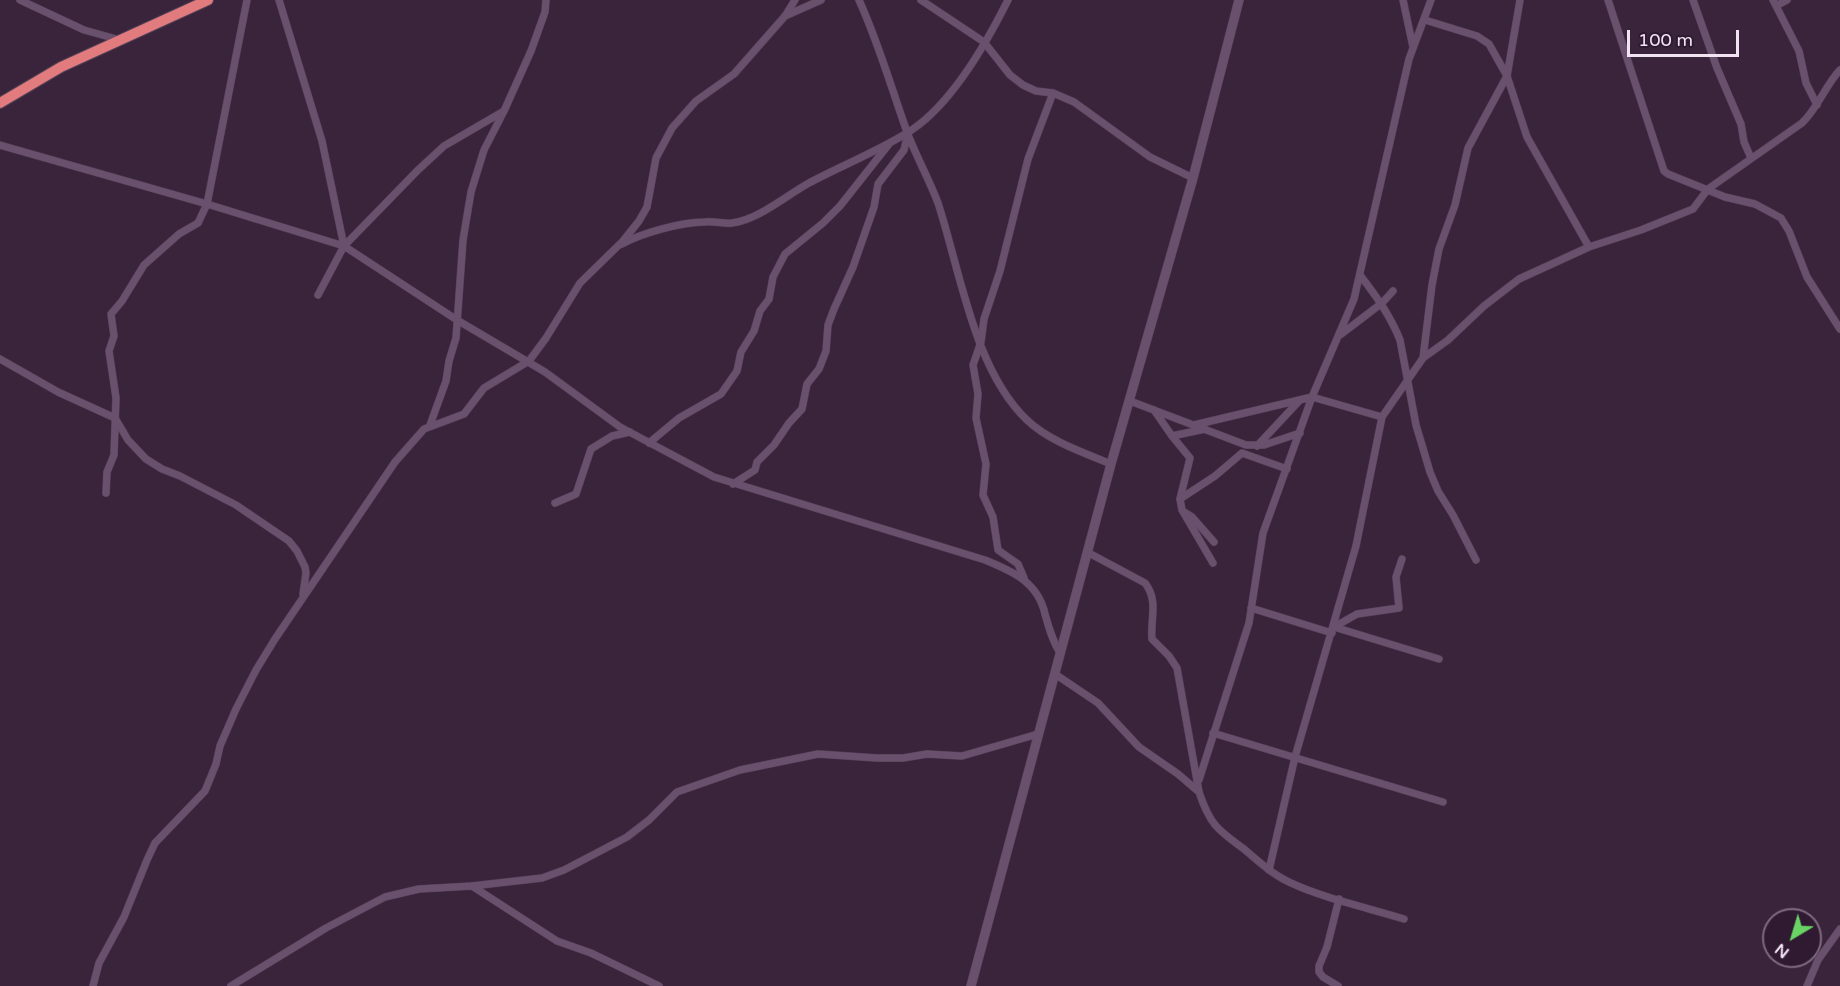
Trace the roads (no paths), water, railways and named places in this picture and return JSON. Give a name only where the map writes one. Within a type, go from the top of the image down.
[{"type":"highway","points":[[0,103],[61,67],[208,0]]},
{"type":"main road","points":[[971,986],[1111,464],[1193,178],[1239,0]]},
{"type":"street","points":[[20,0],[84,30],[120,40]]},
{"type":"street","points":[[106,493],[107,472],[114,455],[116,398],[109,351],[114,336],[111,314],[144,265],[179,234],[198,224],[207,204],[247,0]]},
{"type":"street","points":[[279,0],[322,141],[344,246]]},
{"type":"street","points":[[430,425],[446,381],[456,338],[463,240],[471,192],[484,150],[528,60],[545,12],[546,0]]},
{"type":"street","points":[[93,986],[99,963],[124,917],[155,843],[205,792],[220,746],[236,709],[275,639],[395,462],[418,434],[430,425],[464,414],[484,388],[529,361],[546,338],[579,283],[631,231],[647,207],[656,158],[672,128],[696,101],[734,74],[785,16],[795,0]]},
{"type":"street","points":[[785,16],[821,0]]},
{"type":"street","points":[[859,0],[891,79],[908,133],[938,205],[981,342],[1000,385],[1027,420],[1062,443],[1111,464]]},
{"type":"street","points":[[921,0],[984,42],[1010,75],[1023,85],[1036,91],[1053,93],[1074,102],[1150,157],[1193,178]]},
{"type":"street","points":[[612,250],[638,236],[704,222],[733,223],[759,214],[807,184],[908,133],[948,96],[969,68],[1008,0]]},
{"type":"street","points":[[1402,0],[1413,47]]},
{"type":"street","points":[[1198,780],[1241,650],[1251,608],[1261,541],[1312,397],[1354,299],[1406,71],[1431,0]]},
{"type":"street","points":[[1423,358],[1439,249],[1455,205],[1468,148],[1507,76],[1520,0]]},
{"type":"street","points":[[1608,0],[1664,171],[1725,197],[1755,204],[1781,218],[1786,225],[1807,278],[1840,329]]},
{"type":"street","points":[[1693,0],[1717,68],[1741,124],[1744,142],[1751,158]]},
{"type":"street","points":[[1787,0],[1775,3],[1799,51],[1806,83],[1817,105]]},
{"type":"street","points":[[1425,20],[1478,36],[1489,44],[1507,76],[1527,137],[1589,247]]},
{"type":"street","points":[[1269,870],[1295,758],[1356,546],[1382,417],[1423,358],[1448,340],[1484,306],[1520,279],[1589,247],[1641,230],[1693,209],[1708,189],[1811,115],[1822,94],[1840,70]]},
{"type":"street","points":[[1053,93],[1028,159],[1000,271],[984,319],[981,342],[973,365],[978,394],[976,418],[986,464],[983,495],[993,517],[998,550],[1018,564],[1024,578],[1041,601],[1052,641],[1060,653]]},
{"type":"street","points":[[318,295],[344,246],[418,170],[444,146],[504,111]]},
{"type":"street","points":[[733,484],[755,470],[757,462],[774,445],[802,409],[807,384],[819,369],[826,351],[828,325],[853,267],[874,207],[878,184],[904,150],[908,133]]},
{"type":"street","points":[[649,443],[679,418],[721,394],[737,371],[741,352],[754,331],[760,311],[769,299],[772,277],[785,254],[840,206],[890,141]]},
{"type":"street","points":[[0,146],[207,204],[344,246],[457,320],[529,361],[603,416],[714,477],[985,560],[1024,578]]},
{"type":"street","points":[[1360,275],[1382,303],[1400,340],[1416,425],[1430,472],[1476,560]]},
{"type":"street","points":[[1339,336],[1382,303],[1393,291]]},
{"type":"street","points":[[0,359],[58,392],[115,418],[128,440],[147,459],[162,469],[236,505],[289,542],[300,556],[306,573],[302,599]]},
{"type":"street","points":[[1194,425],[1312,397],[1382,417]]},
{"type":"street","points":[[1257,446],[1301,399]]},
{"type":"street","points":[[1130,401],[1246,445],[1257,446],[1300,433]]},
{"type":"street","points":[[1154,410],[1190,458],[1180,499],[1183,512],[1213,563]]},
{"type":"street","points":[[1172,436],[1205,429]]},
{"type":"street","points":[[555,503],[576,494],[591,449],[612,436],[630,432]]},
{"type":"street","points":[[1180,499],[1215,476],[1242,453],[1287,469]]},
{"type":"street","points":[[1183,512],[1192,517],[1214,542]]},
{"type":"street","points":[[1087,552],[1145,583],[1151,591],[1154,602],[1152,639],[1177,668],[1199,792],[1214,825],[1224,836],[1288,882],[1404,919]]},
{"type":"street","points":[[1333,630],[1357,614],[1399,608],[1396,577],[1402,559]]},
{"type":"street","points":[[1251,608],[1439,659]]},
{"type":"street","points":[[1055,675],[1098,703],[1139,747],[1178,774],[1199,792]]},
{"type":"street","points":[[1213,733],[1443,802]]},
{"type":"street","points":[[231,986],[345,918],[385,897],[419,889],[542,878],[564,870],[627,837],[649,820],[677,792],[740,770],[815,754],[877,758],[903,758],[927,754],[962,756],[1038,734]]},
{"type":"street","points":[[472,886],[557,941],[591,953],[659,986]]},
{"type":"street","points":[[1338,986],[1323,977],[1318,966],[1327,947],[1339,899]]},
{"type":"street","points":[[1807,986],[1818,960],[1840,929]]}]
